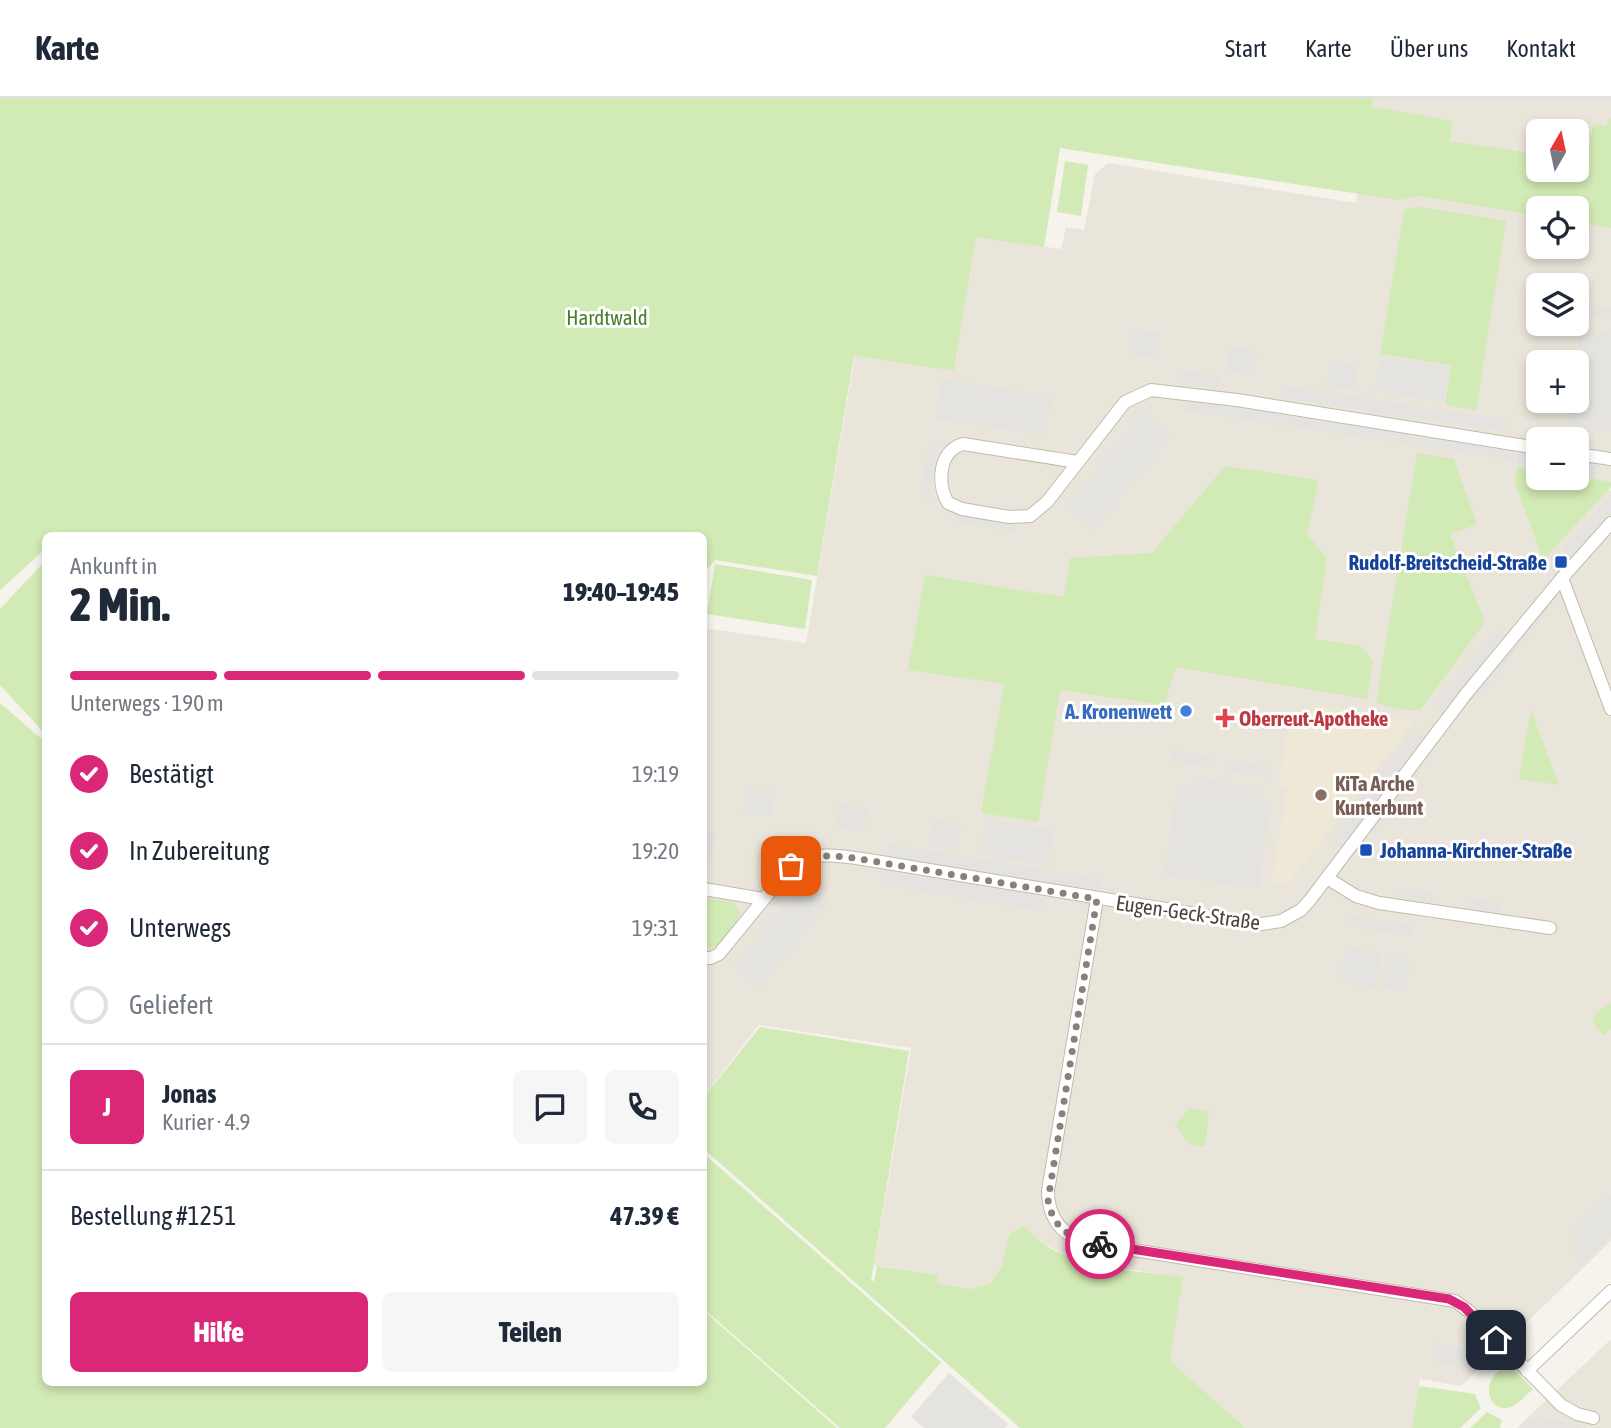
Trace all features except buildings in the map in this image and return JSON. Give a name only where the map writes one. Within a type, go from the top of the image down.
[{"type":"street","points":[[1078,462],[962,444],[949,450],[945,457],[941,484],[948,503],[962,509],[1009,517],[1030,516],[1046,502],[1078,462],[1125,402],[1143,392],[1162,390],[1526,446]]},
{"type":"street","points":[[1589,456],[1611,459]]},
{"type":"street","name":"Eugen-Geck-Straße","points":[[707,958],[719,954],[799,861],[821,856],[869,860],[1262,924],[1281,920],[1301,910],[1466,694],[1611,523]]},
{"type":"street","points":[[1562,578],[1611,709]]},
{"type":"street","points":[[1327,878],[1366,900],[1550,928]]},
{"type":"street","points":[[707,890],[764,899]]},
{"type":"street","points":[[1097,899],[1048,1191],[1049,1209],[1059,1226],[1067,1234],[1083,1241],[1449,1299],[1470,1312],[1561,1405],[1593,1418]]},
{"type":"street","points":[[1527,1371],[1611,1291]]},
{"type":"shaded area","points":[[1373,98],[1611,98],[1611,486],[1607,490],[1611,491],[1611,1241],[1461,1386],[1420,1379],[1412,1428],[1246,1428],[1170,1361],[1182,1278],[1077,1261],[1035,1239],[1009,1235],[1002,1265],[991,1283],[970,1289],[937,1283],[938,1275],[874,1265],[911,1048],[759,1025],[707,1092],[707,628],[806,643],[855,356],[954,371],[976,236],[1061,249],[1066,227],[1084,230],[1095,174],[1108,163],[1356,203]]},
{"type":"shaded area","points":[[1589,305],[1611,309],[1611,319],[1589,315]]},
{"type":"shaded area","points":[[1132,329],[1160,333],[1157,358],[1128,354]]},
{"type":"shaded area","points":[[1589,330],[1611,334],[1611,430],[1567,424],[1568,413],[1589,413],[1589,350],[1577,350],[1579,336],[1589,336]]},
{"type":"shaded area","points":[[1230,346],[1258,351],[1254,375],[1226,371]]},
{"type":"shaded area","points":[[1380,355],[1450,367],[1444,402],[1374,391]]},
{"type":"shaded area","points":[[1329,361],[1358,365],[1354,390],[1326,386]]},
{"type":"shaded area","points":[[1182,370],[1219,376],[1218,388],[1181,383]]},
{"type":"shaded area","points":[[942,379],[1052,396],[1046,435],[936,419]]},
{"type":"shaded area","points":[[1283,386],[1507,420],[1505,431],[1281,398]]},
{"type":"shaded area","points":[[1186,399],[1410,434],[1409,444],[1184,411]]},
{"type":"shaded area","points":[[1144,411],[1172,434],[1093,531],[1065,508]]},
{"type":"shaded area","points":[[1417,435],[1526,452],[1526,463],[1416,445]]},
{"type":"shaded area","points":[[929,441],[938,442],[929,500],[920,498]]},
{"type":"shaded area","points":[[1589,462],[1599,464],[1598,474],[1589,473]]},
{"type":"shaded area","points":[[1611,496],[1611,512],[1570,557],[1562,549]]},
{"type":"shaded area","points":[[956,513],[1017,524],[1016,532],[955,522]]},
{"type":"shaded area","points":[[1549,602],[1553,605],[1477,698],[1473,694]]},
{"type":"shaded area","points":[[1497,629],[1504,635],[1443,712],[1435,705]]},
{"type":"shaded area","name":"KiTa Arche Kunterbunt","points":[[1312,703],[1413,722],[1286,886],[1272,883],[1287,788],[1279,786],[1290,715],[1310,718]]},
{"type":"shaded area","points":[[1412,731],[1422,738],[1341,848],[1330,840]]},
{"type":"shaded area","points":[[1173,750],[1217,758],[1215,768],[1171,761]]},
{"type":"shaded area","points":[[1227,760],[1271,767],[1269,778],[1225,770]]},
{"type":"shaded area","points":[[1415,768],[1420,772],[1374,834],[1369,830]]},
{"type":"shaded area","points":[[1193,777],[1258,787],[1257,797],[1191,787]]},
{"type":"shaded area","points":[[747,788],[775,792],[771,817],[743,813]]},
{"type":"shaded area","points":[[1177,788],[1271,802],[1258,889],[1164,875]]},
{"type":"shaded area","points":[[839,803],[868,808],[864,832],[836,828]]},
{"type":"shaded area","points":[[933,819],[961,824],[958,848],[929,844]]},
{"type":"shaded area","points":[[986,820],[1054,830],[1048,865],[980,854]]},
{"type":"shaded area","points":[[707,832],[716,833],[710,872],[707,872]]},
{"type":"shaded area","points":[[888,844],[1102,879],[1099,893],[886,858]]},
{"type":"shaded area","points":[[882,871],[1044,897],[1042,911],[880,885]]},
{"type":"shaded area","points":[[799,885],[826,906],[759,989],[733,966]]},
{"type":"shaded area","points":[[1399,887],[1433,893],[1432,903],[1397,897]]},
{"type":"shaded area","points":[[1466,898],[1500,903],[1499,914],[1465,909]]},
{"type":"shaded area","points":[[1349,915],[1414,925],[1412,936],[1347,926]]},
{"type":"shaded area","points":[[1346,947],[1381,952],[1375,988],[1340,982]]},
{"type":"shaded area","points":[[1388,953],[1398,955],[1410,963],[1406,992],[1382,988]]},
{"type":"shaded area","points":[[1611,1195],[1611,1236],[1583,1262],[1574,1252],[1575,1227]]},
{"type":"shaded area","points":[[1611,1339],[1611,1428],[1517,1428]]},
{"type":"shaded area","points":[[1434,1343],[1472,1349],[1469,1367],[1431,1361]]},
{"type":"shaded area","points":[[949,1373],[1008,1424],[1005,1428],[924,1428],[911,1417]]},
{"type":"shaded area","points":[[1528,1418],[1581,1425],[1581,1428],[1520,1428]]},
{"type":"green space","name":"Hardtwald","points":[[0,98],[1373,98],[1372,107],[1453,121],[1450,141],[1526,152],[1526,182],[1589,182],[1589,150],[1593,124],[1605,126],[1611,118],[1611,228],[1589,225],[1589,196],[1526,196],[1526,214],[1418,196],[1399,200],[1060,148],[1044,247],[976,237],[954,371],[854,356],[817,576],[715,560],[707,569],[707,532],[42,532],[42,552],[0,590]]},
{"type":"green space","points":[[1065,161],[1088,165],[1081,216],[1057,212]]},
{"type":"green space","points":[[1420,207],[1506,221],[1476,410],[1445,405],[1451,365],[1380,354],[1404,209]]},
{"type":"green space","points":[[1417,453],[1454,459],[1477,524],[1450,534],[1485,622],[1420,710],[1409,710],[1392,708],[1377,702],[1377,697]]},
{"type":"green space","points":[[1225,466],[1319,480],[1307,534],[1327,558],[1315,639],[1361,646],[1373,661],[1367,699],[1176,667],[1164,705],[1060,690],[1038,822],[981,813],[1004,684],[908,670],[925,575],[1064,597],[1070,558],[1152,553]]},
{"type":"green space","points":[[1517,467],[1526,468],[1526,490],[1589,490],[1589,478],[1611,482],[1611,487],[1543,560],[1515,483]]},
{"type":"green space","points":[[42,564],[42,731],[0,685],[0,609]]},
{"type":"green space","points":[[715,564],[812,580],[805,629],[707,614]]},
{"type":"green space","points":[[0,703],[42,739],[42,1386],[707,1386],[707,1314],[837,1428],[0,1428]]},
{"type":"green space","points":[[1531,710],[1559,785],[1519,779]]},
{"type":"green space","points":[[707,898],[733,902],[740,912],[736,925],[722,942],[707,948]]},
{"type":"green space","points":[[1611,1003],[1611,1029],[1604,1036],[1593,1023],[1595,1013]]},
{"type":"green space","points":[[760,1027],[909,1051],[871,1281],[874,1281],[877,1266],[938,1275],[937,1283],[970,1289],[991,1283],[1002,1265],[1009,1235],[1020,1227],[1026,1227],[1040,1241],[1057,1252],[1077,1260],[1183,1277],[1170,1361],[1246,1428],[1020,1428],[707,1152],[707,1093]]},
{"type":"green space","points":[[1189,1108],[1209,1111],[1205,1147],[1190,1145],[1175,1125]]},
{"type":"green space","points":[[707,1157],[941,1362],[885,1428],[840,1428],[707,1312]]},
{"type":"green space","points":[[1508,1363],[1533,1389],[1517,1404],[1505,1408],[1495,1404],[1489,1390],[1493,1377]]},
{"type":"green space","points":[[1419,1386],[1475,1394],[1481,1408],[1460,1428],[1412,1428]]},
{"type":"green space","points":[[1487,1412],[1502,1420],[1500,1428],[1470,1428]]},
{"type":"way so far","points":[[791,866],[807,857],[848,857],[1097,899],[1048,1200],[1054,1220],[1067,1234],[1100,1244]]},
{"type":"place","name":"Rudolf-Breitscheid-Straße","points":[[1561,562]]},
{"type":"place","name":"A. Kronenwett","points":[[1186,711]]},
{"type":"place","name":"Oberreut-Apotheke","points":[[1225,718]]},
{"type":"place","name":"KiTa Arche Kunterbunt","points":[[1321,795]]},
{"type":"place","name":"Johanna-Kirchner-Straße","points":[[1366,850]]},
{"type":"route","points":[[1100,1244],[1449,1299],[1464,1307],[1496,1340]]}]
